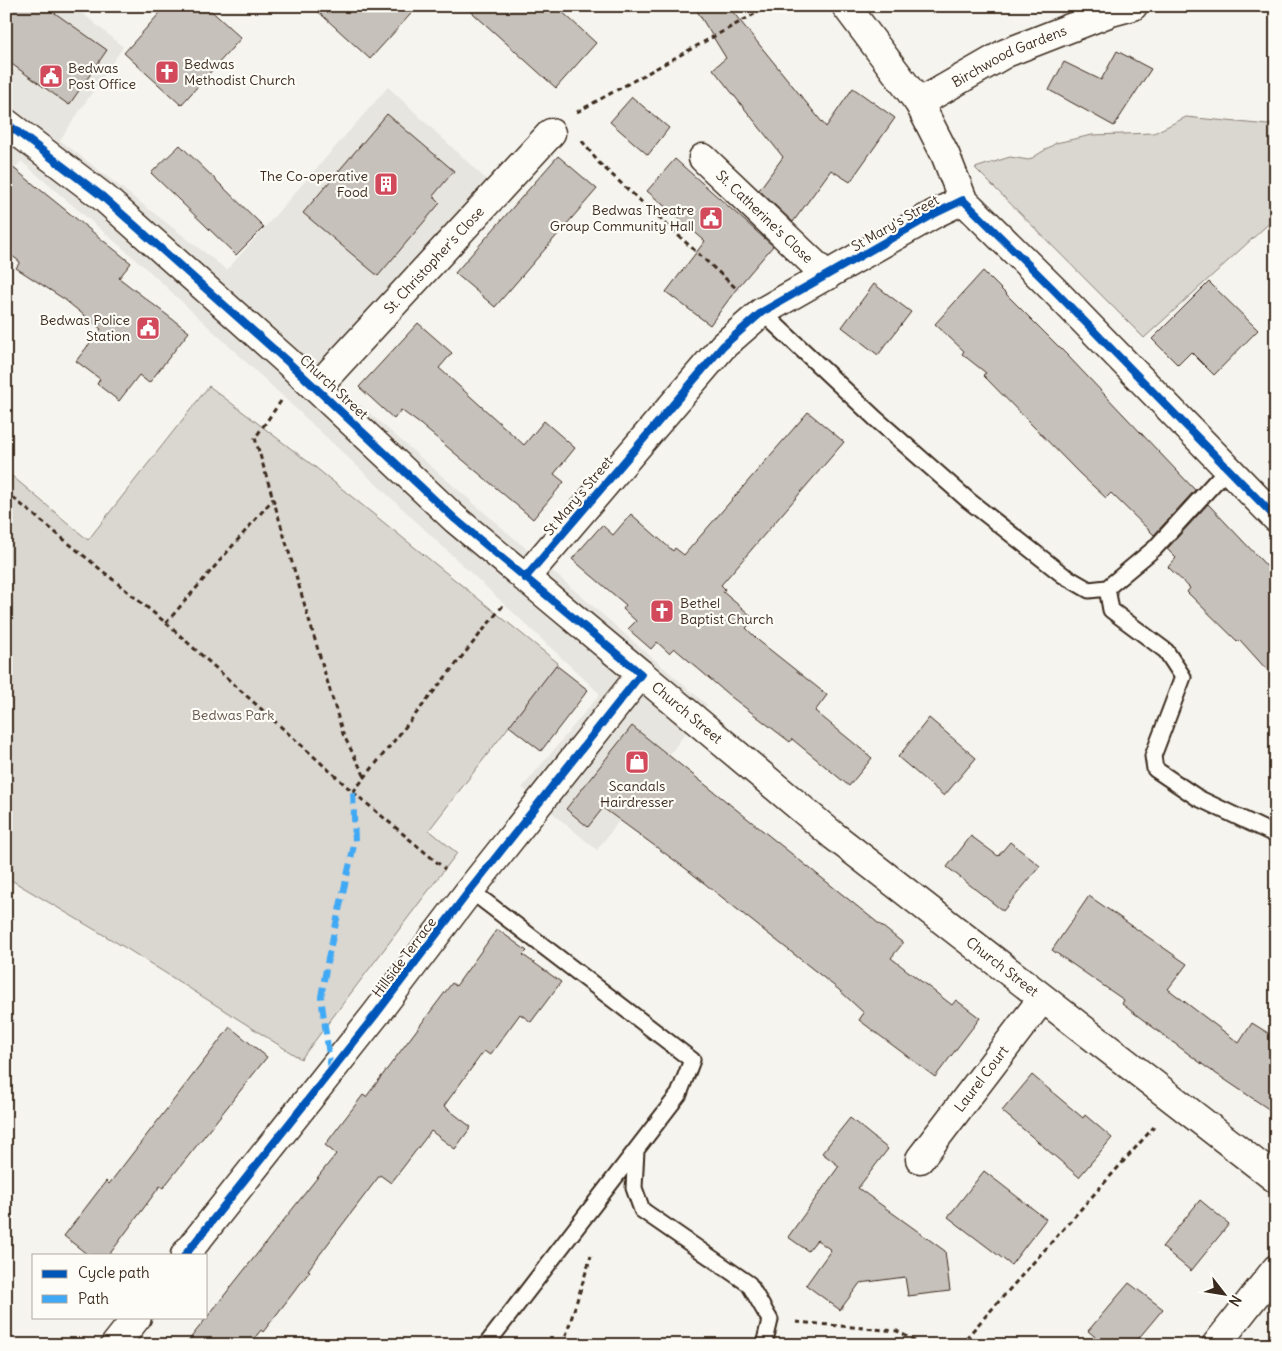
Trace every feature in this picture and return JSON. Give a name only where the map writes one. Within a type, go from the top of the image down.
[{"type":"street","points":[[846,6],[919,102],[945,154],[963,200],[1276,518]]},
{"type":"street","name":"Birchwood Gardens","points":[[919,102],[1006,52],[1111,12],[1133,6]]},
{"type":"street","name":"Church Street","points":[[6,123],[103,197],[308,380],[455,519],[834,836],[1276,1179]]},
{"type":"street","name":"St. Christopher's Close","points":[[308,380],[558,128]]},
{"type":"street","name":"St. Catherine's Close","points":[[703,158],[827,276]]},
{"type":"street","name":"St Mary's Street","points":[[525,578],[677,396],[723,346],[762,312],[934,214],[963,200]]},
{"type":"street","name":"Hillside Terrace","points":[[186,1254],[641,674]]},
{"type":"street","name":"Laurel Court","points":[[920,1159],[1042,999]]},
{"type":"street","points":[[1216,1345],[1276,1269]]},
{"type":"street","points":[[115,1345],[136,1318]]},
{"type":"lane","points":[[762,312],[876,419],[1012,536],[1063,574],[1089,590],[1107,588],[1155,548],[1228,468]]},
{"type":"lane","points":[[1107,588],[1111,610],[1166,651],[1183,677],[1153,756],[1155,769],[1198,798],[1276,835]]},
{"type":"lane","points":[[470,890],[692,1060],[679,1094],[486,1345]]},
{"type":"lane","points":[[636,1150],[634,1188],[642,1210],[750,1284],[770,1320],[764,1345]]},
{"type":"path","points":[[762,312],[600,163],[558,128],[582,108],[770,6]]},
{"type":"path","points":[[308,380],[255,438],[343,734],[365,777]]},
{"type":"path","points":[[6,492],[166,623],[353,792],[470,890]]},
{"type":"path","points":[[166,623],[273,499]]},
{"type":"path","points":[[353,792],[525,578]]},
{"type":"path","points":[[960,1345],[1176,1100]]},
{"type":"path","points":[[563,1345],[593,1248]]},
{"type":"path","points":[[770,1320],[898,1331],[922,1345]]},
{"type":"shaded area","points":[[62,6],[74,6],[123,47],[60,140],[227,270],[388,87],[507,199],[338,386],[707,705],[597,850],[522,788],[600,694],[148,270],[21,161],[6,179],[6,80]]},
{"type":"green space","points":[[1186,117],[1268,125],[1276,121],[1276,217],[1144,338],[975,168],[1010,157],[1029,160],[1056,143],[1092,135],[1154,133]]},
{"type":"green space","name":"Bedwas Park","points":[[209,386],[315,467],[558,663],[429,830],[457,853],[301,1059],[129,950],[6,877],[6,471],[88,540]]},
{"type":"building","points":[[6,6],[45,6],[107,50],[69,105],[6,60]]},
{"type":"building","points":[[166,6],[206,6],[241,38],[181,105],[124,53]]},
{"type":"building","points":[[312,6],[418,6],[370,59]]},
{"type":"building","points":[[465,6],[556,6],[596,43],[556,88]]},
{"type":"building","points":[[694,6],[728,6],[826,127],[853,88],[895,118],[850,182],[831,170],[793,222],[759,190],[783,157],[713,69],[726,58]]},
{"type":"building","points":[[1117,51],[1151,69],[1114,126],[1049,90],[1064,62],[1101,80]]},
{"type":"building","points":[[632,97],[669,128],[648,155],[610,122]]},
{"type":"building","name":"The Co-operative Food","points":[[387,114],[454,171],[433,196],[440,203],[378,276],[303,213]]},
{"type":"building","points":[[180,145],[264,227],[236,255],[151,173]]},
{"type":"building","points":[[558,156],[597,189],[495,307],[455,273]]},
{"type":"building","points":[[675,159],[773,246],[738,287],[710,325],[666,292],[705,241],[647,191]]},
{"type":"building","points":[[6,162],[131,263],[119,278],[189,332],[149,383],[139,375],[119,401],[97,384],[100,379],[76,361],[101,329],[64,299],[16,268],[20,262],[6,251]]},
{"type":"building","points":[[983,271],[1068,356],[1195,490],[1154,535],[1111,493],[1106,498],[1079,473],[983,375],[986,373],[962,354],[964,351],[935,324]]},
{"type":"building","points":[[1209,282],[1258,330],[1214,375],[1191,352],[1178,365],[1152,339]]},
{"type":"building","points":[[874,284],[911,312],[878,355],[842,327]]},
{"type":"building","points":[[418,323],[452,353],[439,368],[524,445],[544,421],[575,448],[554,474],[564,482],[533,519],[420,424],[401,410],[394,419],[359,387]]},
{"type":"building","points":[[808,412],[844,442],[721,585],[725,589],[723,592],[755,619],[746,628],[759,641],[827,695],[815,711],[872,758],[849,786],[792,739],[790,742],[730,696],[674,648],[669,653],[657,642],[651,649],[628,629],[636,621],[623,609],[626,605],[572,559],[602,525],[613,535],[631,514],[673,551],[675,548],[684,555]]},
{"type":"building","points":[[1208,504],[1276,576],[1276,680],[1240,640],[1238,642],[1187,592],[1190,588],[1168,567],[1176,558],[1167,549]]},
{"type":"building","points":[[556,665],[588,690],[541,751],[509,726]]},
{"type":"building","points":[[929,718],[976,758],[944,796],[898,757]]},
{"type":"building","points":[[632,726],[903,943],[891,958],[952,1005],[956,1000],[980,1018],[935,1077],[859,1020],[864,1013],[838,989],[685,868],[603,808],[588,827],[566,809]]},
{"type":"building","points":[[971,836],[998,856],[1010,842],[1040,866],[1003,911],[947,867]]},
{"type":"building","points":[[1089,896],[1187,964],[1168,989],[1239,1043],[1252,1023],[1276,1038],[1276,1114],[1206,1067],[1122,1004],[1124,1000],[1052,950]]},
{"type":"building","points":[[497,929],[527,951],[523,955],[561,982],[531,1022],[520,1014],[490,1055],[484,1051],[444,1106],[471,1127],[455,1149],[431,1131],[391,1183],[380,1175],[263,1332],[261,1330],[249,1345],[185,1345],[336,1154],[325,1145],[343,1121],[363,1095],[366,1097],[452,983],[456,986]]},
{"type":"building","points":[[230,1027],[267,1057],[163,1188],[160,1186],[110,1254],[87,1254],[64,1236],[106,1181],[109,1184]]},
{"type":"building","points":[[1032,1075],[1083,1118],[1085,1115],[1112,1138],[1079,1177],[1002,1111]]},
{"type":"building","points":[[850,1118],[888,1149],[858,1188],[945,1251],[950,1291],[908,1296],[905,1277],[860,1283],[840,1310],[806,1285],[831,1250],[817,1240],[808,1251],[788,1237],[839,1166],[822,1153]]},
{"type":"building","points":[[984,1171],[1046,1219],[1011,1265],[948,1217]]},
{"type":"building","points":[[1200,1200],[1229,1224],[1191,1271],[1162,1247]]},
{"type":"building","points":[[1129,1283],[1163,1309],[1133,1345],[1105,1345],[1088,1331]]},
{"type":"marked path","points":[[331,1070],[321,997],[355,841],[353,792]]},
{"type":"cycle path","points":[[6,123],[103,197],[288,362],[455,519],[641,674],[186,1254]]},
{"type":"cycle path","points":[[525,578],[723,346],[762,312],[934,214],[963,200],[1053,289],[1276,518]]},
{"type":"place","name":"Bedwas Methodist Church","points":[[167,72]]},
{"type":"place","name":"Bedwas Post Office","points":[[51,76]]},
{"type":"place","name":"The Co-operative Food","points":[[386,184]]},
{"type":"place","name":"Bedwas Theatre Group Community Hall","points":[[711,218]]},
{"type":"place","name":"Bedwas Police Station","points":[[148,328]]},
{"type":"place","name":"Bethel Baptist Church","points":[[662,611]]},
{"type":"place","name":"Scandals Hairdresser","points":[[637,762]]}]
